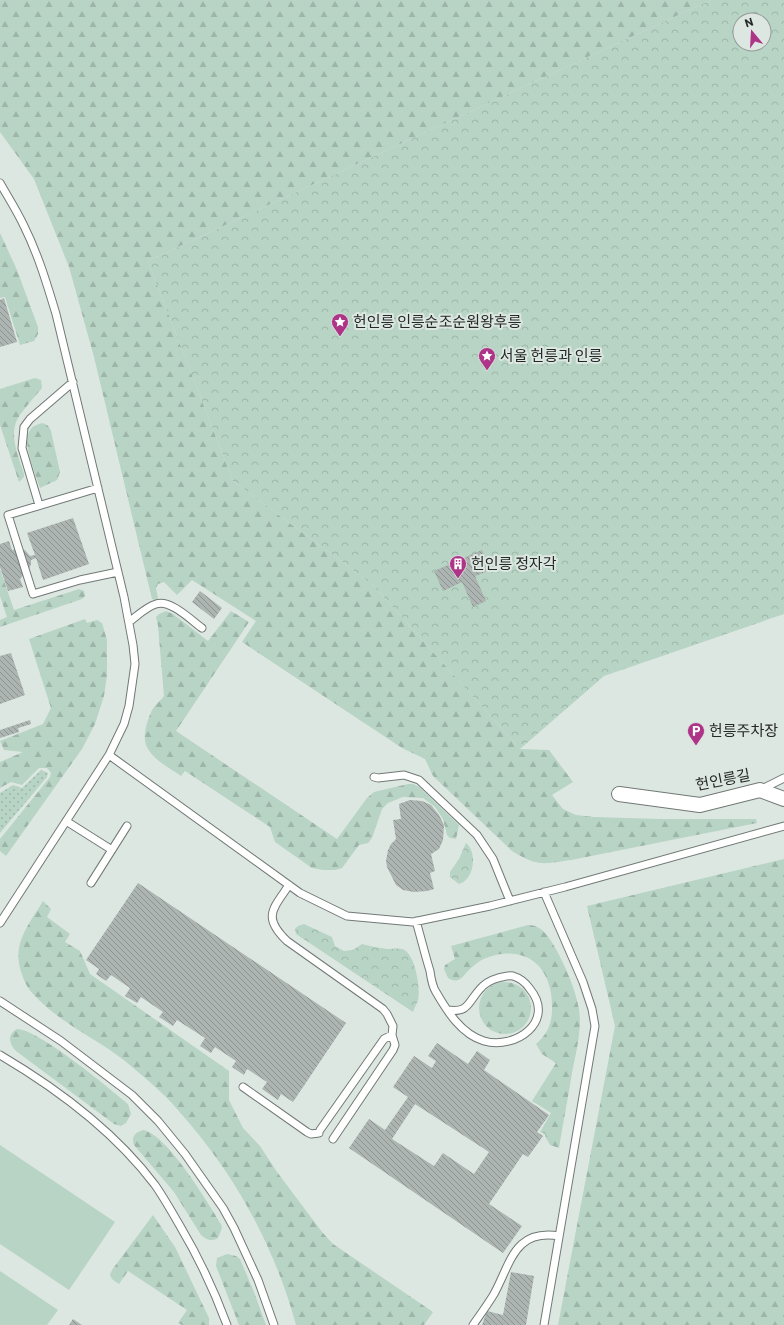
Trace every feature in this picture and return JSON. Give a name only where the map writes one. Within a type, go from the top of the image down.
[{"type":"street","name":"헌인릉길","points":[[620,794],[700,805],[760,790],[784,799]]},
{"type":"lane","points":[[0,183],[24,226],[45,276],[73,382],[118,572],[136,664],[129,706],[124,724],[109,755],[0,923]]},
{"type":"lane","points":[[39,505],[22,448],[24,428],[30,419],[73,382]]},
{"type":"lane","points":[[98,488],[8,514],[33,594],[80,580],[118,572]]},
{"type":"lane","points":[[129,622],[152,606],[157,604],[165,604],[172,606],[202,628]]},
{"type":"lane","points":[[109,755],[300,893],[348,916],[416,921],[510,901],[784,826]]},
{"type":"lane","points":[[374,777],[378,778],[404,775],[419,780],[477,835],[493,859],[510,901]]},
{"type":"lane","points":[[760,790],[784,778]]},
{"type":"lane","points":[[66,821],[112,850]]},
{"type":"lane","points":[[92,883],[127,826]]},
{"type":"lane","points":[[289,884],[272,910],[272,921],[277,931],[287,941],[382,1009],[387,1014],[393,1026],[392,1035],[395,1045],[393,1050],[332,1138]]},
{"type":"lane","points":[[544,892],[583,982],[595,1026],[544,1325]]},
{"type":"lane","points":[[416,921],[434,990],[456,1023],[470,1034],[484,1040],[509,1042],[529,1031],[537,1017],[538,1008],[534,993],[525,982],[511,976],[502,977],[488,982],[481,988],[470,1004],[459,1011],[448,1010]]},
{"type":"lane","points":[[0,1001],[73,1050],[132,1095],[158,1121],[185,1154],[223,1208],[258,1280],[274,1325]]},
{"type":"lane","points":[[243,1087],[311,1134],[319,1131],[384,1039],[392,1035]]},
{"type":"lane","points":[[0,1055],[31,1074],[84,1113],[115,1140],[136,1162],[155,1185],[186,1237],[217,1298],[227,1325]]},
{"type":"lane","points":[[474,1325],[494,1294],[515,1251],[521,1244],[543,1235],[559,1236]]},
{"type":"green space","points":[[0,0],[711,0],[148,261],[233,481],[373,585],[520,749],[549,750],[573,782],[552,795],[563,809],[576,815],[594,817],[756,819],[757,823],[571,860],[541,863],[528,860],[512,851],[433,776],[425,759],[402,748],[242,642],[256,621],[192,580],[177,595],[164,582],[158,584],[156,588],[158,598],[155,600],[152,599],[94,357],[69,267],[34,179],[0,132]]},
{"type":"green space","name":"서울 헌릉과 인릉","points":[[711,0],[784,0],[784,614],[604,676],[520,749],[373,585],[233,481],[148,261]]},
{"type":"green space","points":[[0,233],[17,270],[38,327],[38,334],[34,341],[20,345],[5,297],[0,298]]},
{"type":"green space","points":[[35,378],[41,380],[42,388],[23,411],[15,426],[14,440],[24,474],[24,477],[19,482],[0,425],[0,389]]},
{"type":"green space","points":[[42,423],[48,426],[51,431],[60,472],[57,480],[40,488],[28,452],[27,437],[31,428]]},
{"type":"green space","points":[[0,569],[14,610],[79,589],[84,591],[85,596],[82,599],[0,627],[0,620],[7,617],[0,596]]},
{"type":"green space","points":[[166,611],[173,614],[208,641],[231,611],[249,622],[176,731],[337,839],[367,798],[374,792],[413,784],[419,787],[459,825],[456,839],[450,838],[447,835],[443,819],[435,807],[423,798],[403,797],[388,803],[382,809],[372,838],[368,843],[359,845],[342,868],[335,870],[323,870],[312,868],[275,842],[270,827],[185,771],[181,776],[159,761],[148,749],[145,735],[152,710],[164,696],[156,617]]},
{"type":"green space","points":[[85,619],[87,623],[97,620],[102,623],[107,640],[107,675],[104,696],[95,724],[82,749],[6,856],[0,851],[0,839],[50,777],[51,773],[47,768],[39,768],[22,785],[11,782],[0,788],[0,762],[23,752],[4,750],[0,741],[43,724],[51,708],[29,639]]},
{"type":"green space","points":[[41,770],[48,773],[47,777],[0,833],[0,793],[13,785],[22,788]]},
{"type":"green space","points":[[466,843],[470,847],[472,853],[473,866],[468,877],[464,882],[459,884],[450,877],[450,872],[459,859]]},
{"type":"green space","points":[[784,859],[784,1325],[558,1325],[615,1026],[587,906]]},
{"type":"green space","points":[[43,901],[51,909],[47,917],[70,934],[65,942],[80,951],[90,974],[229,1071],[229,1100],[243,1128],[260,1146],[277,1172],[322,1232],[333,1244],[433,1312],[424,1325],[296,1325],[288,1297],[267,1244],[240,1194],[208,1146],[172,1103],[151,1083],[114,1053],[59,1017],[39,1000],[27,986],[21,973],[19,951],[25,932]]},
{"type":"green space","points":[[304,924],[332,937],[335,946],[344,951],[353,950],[362,944],[387,949],[402,949],[407,952],[414,964],[419,988],[418,1000],[413,1012],[296,934],[295,929]]},
{"type":"green space","points":[[528,925],[533,925],[545,933],[554,945],[570,978],[579,1009],[580,1025],[578,1041],[559,1148],[550,1145],[545,1134],[540,1132],[551,1113],[532,1101],[556,1063],[542,1054],[536,1044],[544,1036],[550,1024],[552,1014],[551,993],[548,981],[542,970],[525,956],[513,954],[500,954],[483,959],[473,966],[461,979],[457,980],[448,978],[444,969],[445,965],[455,959],[451,946]]},
{"type":"green space","points":[[500,982],[510,982],[524,989],[531,1003],[531,1013],[524,1027],[510,1034],[500,1034],[490,1030],[483,1023],[479,1013],[479,1003],[483,993],[490,986]]},
{"type":"green space","points":[[17,1029],[41,1038],[73,1060],[128,1104],[131,1114],[126,1123],[121,1126],[114,1124],[16,1051],[12,1045],[10,1036]]},
{"type":"green space","points":[[143,1130],[153,1134],[163,1143],[175,1156],[197,1186],[221,1224],[222,1228],[218,1238],[209,1240],[201,1235],[174,1192],[134,1145],[134,1135]]},
{"type":"green space","points":[[0,1145],[115,1222],[69,1290],[0,1244]]},
{"type":"green space","points":[[153,1215],[175,1247],[209,1318],[209,1325],[182,1325],[178,1323],[187,1310],[128,1271],[119,1284],[112,1279],[110,1275],[112,1270]]},
{"type":"green space","points":[[227,1254],[236,1256],[240,1259],[266,1325],[239,1325],[216,1266],[217,1258]]},
{"type":"green space","points":[[0,1271],[58,1310],[47,1325],[0,1325]]},
{"type":"building","points":[[4,298],[17,342],[0,347],[0,300]]},
{"type":"building","points":[[73,518],[89,564],[43,580],[36,558],[31,560],[29,569],[20,579],[23,587],[8,591],[0,567],[0,544],[9,541],[12,550],[25,550],[30,556],[35,555],[27,533]]},
{"type":"building","name":"헌인릉 정자각","points":[[482,550],[491,570],[475,576],[486,601],[473,607],[462,582],[443,591],[434,571]]},
{"type":"building","points":[[200,591],[222,608],[214,619],[192,602]]},
{"type":"building","points":[[11,653],[25,695],[0,704],[0,656]]},
{"type":"building","points":[[30,720],[31,724],[18,728],[19,732],[0,738],[0,730]]},
{"type":"building","points":[[410,800],[422,801],[431,805],[439,815],[444,825],[443,840],[439,849],[431,854],[435,871],[430,873],[434,889],[427,891],[414,892],[403,890],[396,885],[387,867],[386,861],[388,850],[396,839],[393,820],[401,819],[399,804]]},
{"type":"building","points":[[138,883],[346,1023],[293,1102],[281,1094],[278,1100],[262,1089],[267,1082],[247,1069],[244,1075],[232,1067],[236,1061],[215,1047],[211,1053],[200,1046],[205,1038],[177,1020],[173,1026],[159,1017],[163,1012],[141,997],[137,1003],[125,996],[130,988],[111,975],[106,981],[96,974],[99,969],[86,960]]},
{"type":"building","points":[[437,1043],[468,1064],[477,1051],[490,1060],[484,1070],[549,1115],[537,1132],[543,1136],[528,1157],[523,1154],[489,1204],[522,1226],[503,1253],[349,1148],[369,1119],[385,1130],[408,1097],[393,1087],[414,1056],[432,1068],[436,1061],[428,1056]],"holes":[[[415,1104],[489,1152],[474,1174],[443,1153],[434,1166],[392,1139]]]},
{"type":"building","points":[[511,1272],[534,1276],[526,1325],[482,1325],[487,1311],[503,1315]]},
{"type":"building","points":[[73,1319],[82,1325],[69,1325]]},
{"type":"place","name":"헌인릉 인릉순조순원왕후릉","points":[[340,337]]},
{"type":"place","name":"서울 헌릉과 인릉","points":[[487,371]]},
{"type":"place","name":"헌인릉 정자각","points":[[458,579]]},
{"type":"place","name":"헌릉주차장","points":[[696,746]]}]
